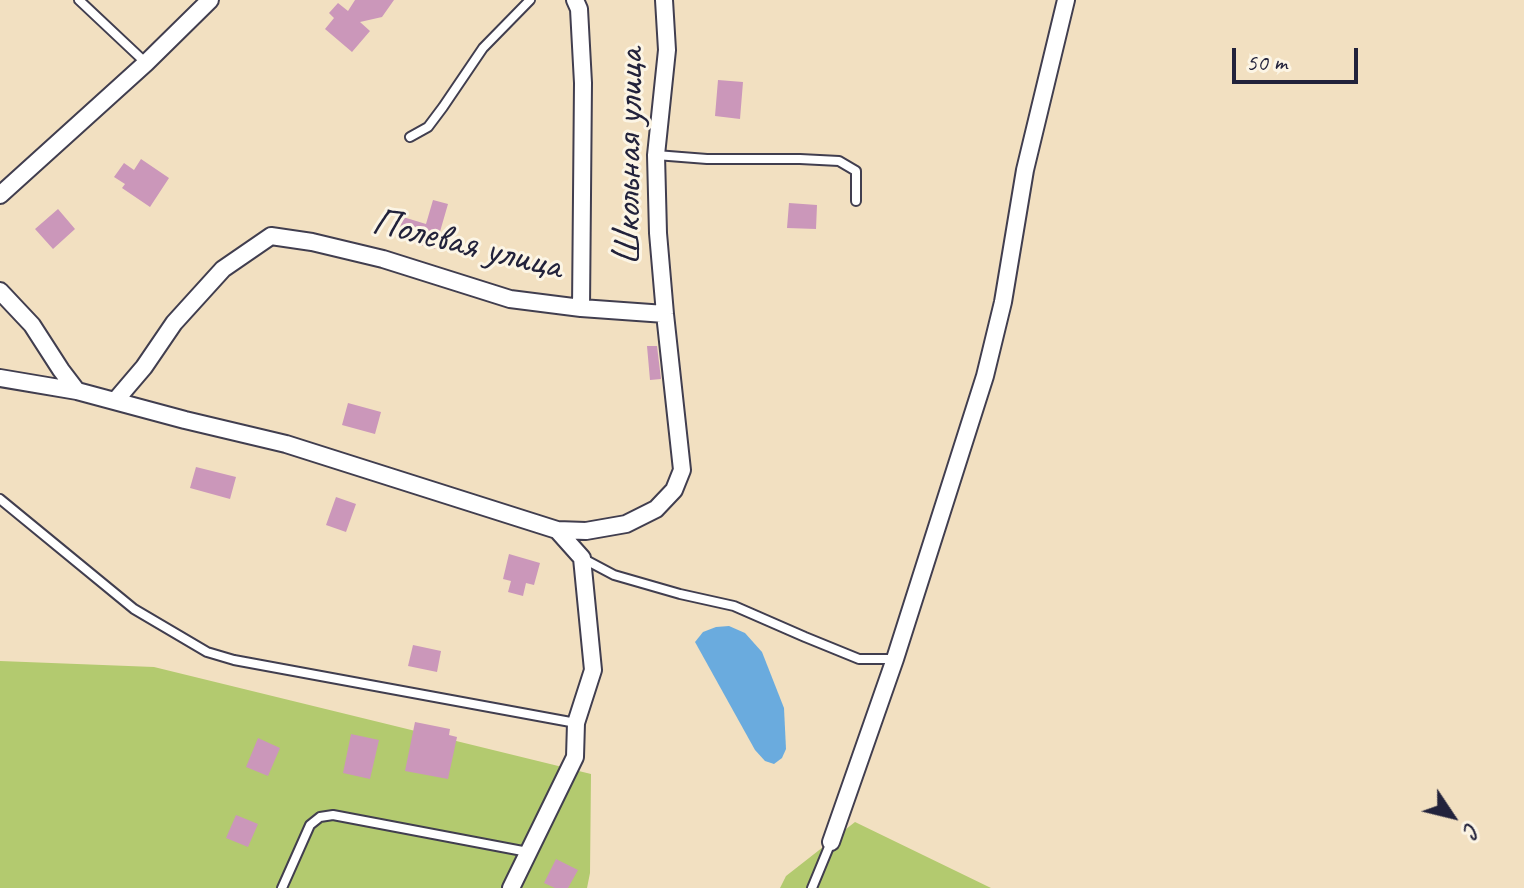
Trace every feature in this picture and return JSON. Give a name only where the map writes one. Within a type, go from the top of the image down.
[{"type":"street","points":[[575,0],[579,9],[583,83],[581,308]]},
{"type":"street","name":"Школьная улица","points":[[664,0],[667,50],[656,155],[658,233],[665,314]]},
{"type":"street","points":[[831,842],[895,659],[985,376],[1003,302],[1025,170],[1066,0]]},
{"type":"street","points":[[0,195],[146,63],[207,1]]},
{"type":"street","name":"Полевая улица","points":[[115,401],[144,367],[174,323],[223,269],[271,236],[383,259],[510,299],[665,314]]},
{"type":"street","points":[[0,291],[32,325],[77,391]]},
{"type":"street","points":[[0,378],[77,391],[286,444],[557,530],[586,531],[626,524],[656,509],[674,490],[682,470],[665,314]]},
{"type":"street","points":[[511,888],[575,757],[576,723],[593,670],[582,558],[557,530]]},
{"type":"lane","points":[[79,0],[146,63]]},
{"type":"lane","points":[[410,137],[428,127],[483,48],[530,0]]},
{"type":"lane","points":[[656,155],[839,161],[856,171],[856,201]]},
{"type":"lane","points":[[0,499],[134,609],[207,652],[250,663],[576,723]]},
{"type":"lane","points":[[582,558],[614,575],[734,606],[859,659],[895,659]]},
{"type":"lane","points":[[282,888],[310,825],[320,817],[333,815],[528,852]]},
{"type":"lane","points":[[812,888],[831,842]]},
{"type":"green space","points":[[0,661],[154,667],[591,774],[590,873],[587,888],[0,888]]},
{"type":"green space","points":[[855,822],[991,888],[780,888],[786,876]]},
{"type":"water","points":[[729,626],[745,633],[762,652],[784,708],[786,749],[782,758],[774,764],[765,761],[755,750],[695,642],[703,632]]},
{"type":"building","points":[[355,0],[394,0],[382,17],[360,22],[370,31],[352,52],[325,29],[334,18],[329,13],[338,3],[348,11]]},
{"type":"building","points":[[718,80],[743,82],[740,119],[715,116]]},
{"type":"building","points":[[141,159],[169,178],[150,207],[122,188],[125,184],[114,177],[124,163],[134,170]]},
{"type":"building","points":[[433,200],[448,204],[435,249],[397,238],[403,217],[426,224]]},
{"type":"building","points":[[789,203],[817,205],[816,229],[787,228]]},
{"type":"building","points":[[58,209],[75,229],[53,249],[35,229]]},
{"type":"building","points":[[647,346],[657,346],[661,379],[650,380]]},
{"type":"building","points":[[348,403],[381,412],[375,434],[342,425]]},
{"type":"building","points":[[196,467],[236,477],[230,499],[190,488]]},
{"type":"building","points":[[336,497],[356,504],[346,532],[326,525]]},
{"type":"building","points":[[509,554],[540,563],[534,585],[526,583],[523,596],[508,592],[511,581],[503,579]]},
{"type":"building","points":[[413,645],[441,651],[437,672],[408,666]]},
{"type":"building","points":[[415,722],[450,729],[449,735],[457,737],[448,779],[405,771]]},
{"type":"building","points":[[351,734],[379,740],[370,779],[343,773]]},
{"type":"building","points":[[258,738],[280,748],[268,776],[246,767]]},
{"type":"building","points":[[236,815],[258,824],[248,847],[226,838]]},
{"type":"building","points":[[556,859],[578,870],[568,888],[555,888],[544,883]]}]
